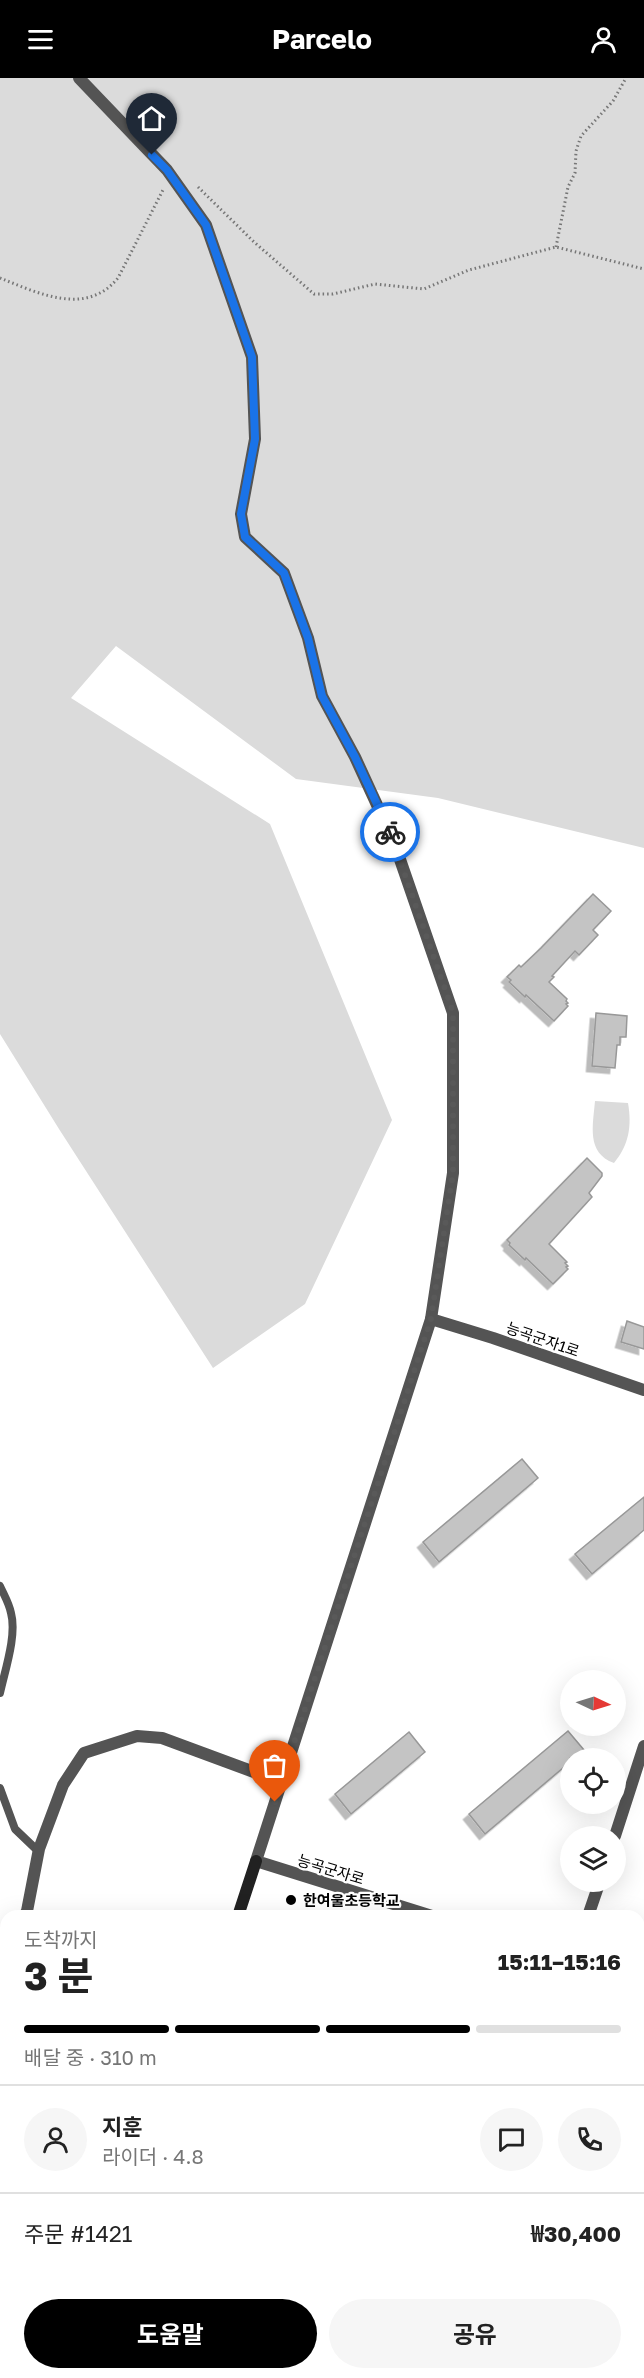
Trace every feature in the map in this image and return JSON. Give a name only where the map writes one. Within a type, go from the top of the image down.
[{"type":"main road","points":[[240,1910],[256,1861]]},
{"type":"street","points":[[79,78],[167,170],[206,225],[252,357],[255,439],[241,514],[245,537],[284,573],[308,638],[322,696],[355,757],[394,842],[453,1012],[453,1173],[431,1319],[256,1861]]},
{"type":"street","name":"능곡군자1로","points":[[431,1319],[644,1390]]},
{"type":"street","points":[[27,1910],[38,1851],[63,1785],[84,1753],[137,1736],[162,1738],[281,1782]]},
{"type":"street","points":[[618,1826],[644,1746]]},
{"type":"street","name":"능곡군자로","points":[[256,1861],[413,1910]]},
{"type":"street","points":[[590,1910],[596,1892]]},
{"type":"lane","points":[[0,1586],[12,1614],[8,1658],[0,1693]]},
{"type":"lane","points":[[0,1788],[15,1829],[38,1851]]},
{"type":"path","points":[[556,247],[568,187],[575,173],[576,151],[581,136],[613,101],[626,78]]},
{"type":"path","points":[[0,278],[56,299],[87,298],[106,290],[118,278],[163,189],[175,182]]},
{"type":"path","points":[[198,187],[254,243],[314,294],[333,294],[375,284],[424,289],[469,270],[556,247],[644,268]]},
{"type":"shaded area","points":[[0,78],[644,78],[644,848],[438,798],[296,779],[116,646],[71,698],[270,824],[392,1120],[305,1304],[213,1368],[0,1034]]},
{"type":"shaded area","points":[[595,1101],[628,1103],[630,1120],[628,1135],[614,1163],[605,1158],[595,1145],[593,1129]]},
{"type":"building","points":[[593,894],[611,911],[593,930],[598,935],[579,955],[575,951],[552,976],[554,977],[549,982],[567,999],[568,1003],[566,1004],[568,1006],[554,1021],[526,995],[525,997],[509,982],[511,980],[507,977],[541,948]]},
{"type":"building","points":[[596,1013],[627,1016],[626,1037],[620,1037],[620,1045],[617,1045],[615,1068],[592,1066]]},
{"type":"building","points":[[587,1158],[602,1173],[602,1176],[589,1193],[592,1197],[549,1244],[567,1262],[565,1263],[568,1266],[566,1267],[568,1269],[553,1284],[509,1245],[507,1240]]},
{"type":"building","points":[[627,1321],[644,1327],[644,1349],[621,1342]]},
{"type":"building","points":[[522,1459],[538,1478],[439,1562],[423,1542]]},
{"type":"building","points":[[644,1497],[644,1530],[592,1574],[575,1554]]},
{"type":"building","points":[[409,1732],[425,1752],[351,1814],[335,1794]]},
{"type":"building","points":[[562,1736],[572,1736],[582,1748],[560,1748],[560,1770],[485,1834],[469,1814]]},
{"type":"way so far","points":[[275,1802],[431,1319],[453,1173],[453,1012],[390,832]]},
{"type":"place","name":"한여울초등학교","points":[[291,1900]]},
{"type":"route","points":[[152,155],[167,170],[206,225],[252,357],[255,439],[241,514],[245,537],[284,573],[308,638],[322,696],[355,757],[390,832]]}]
